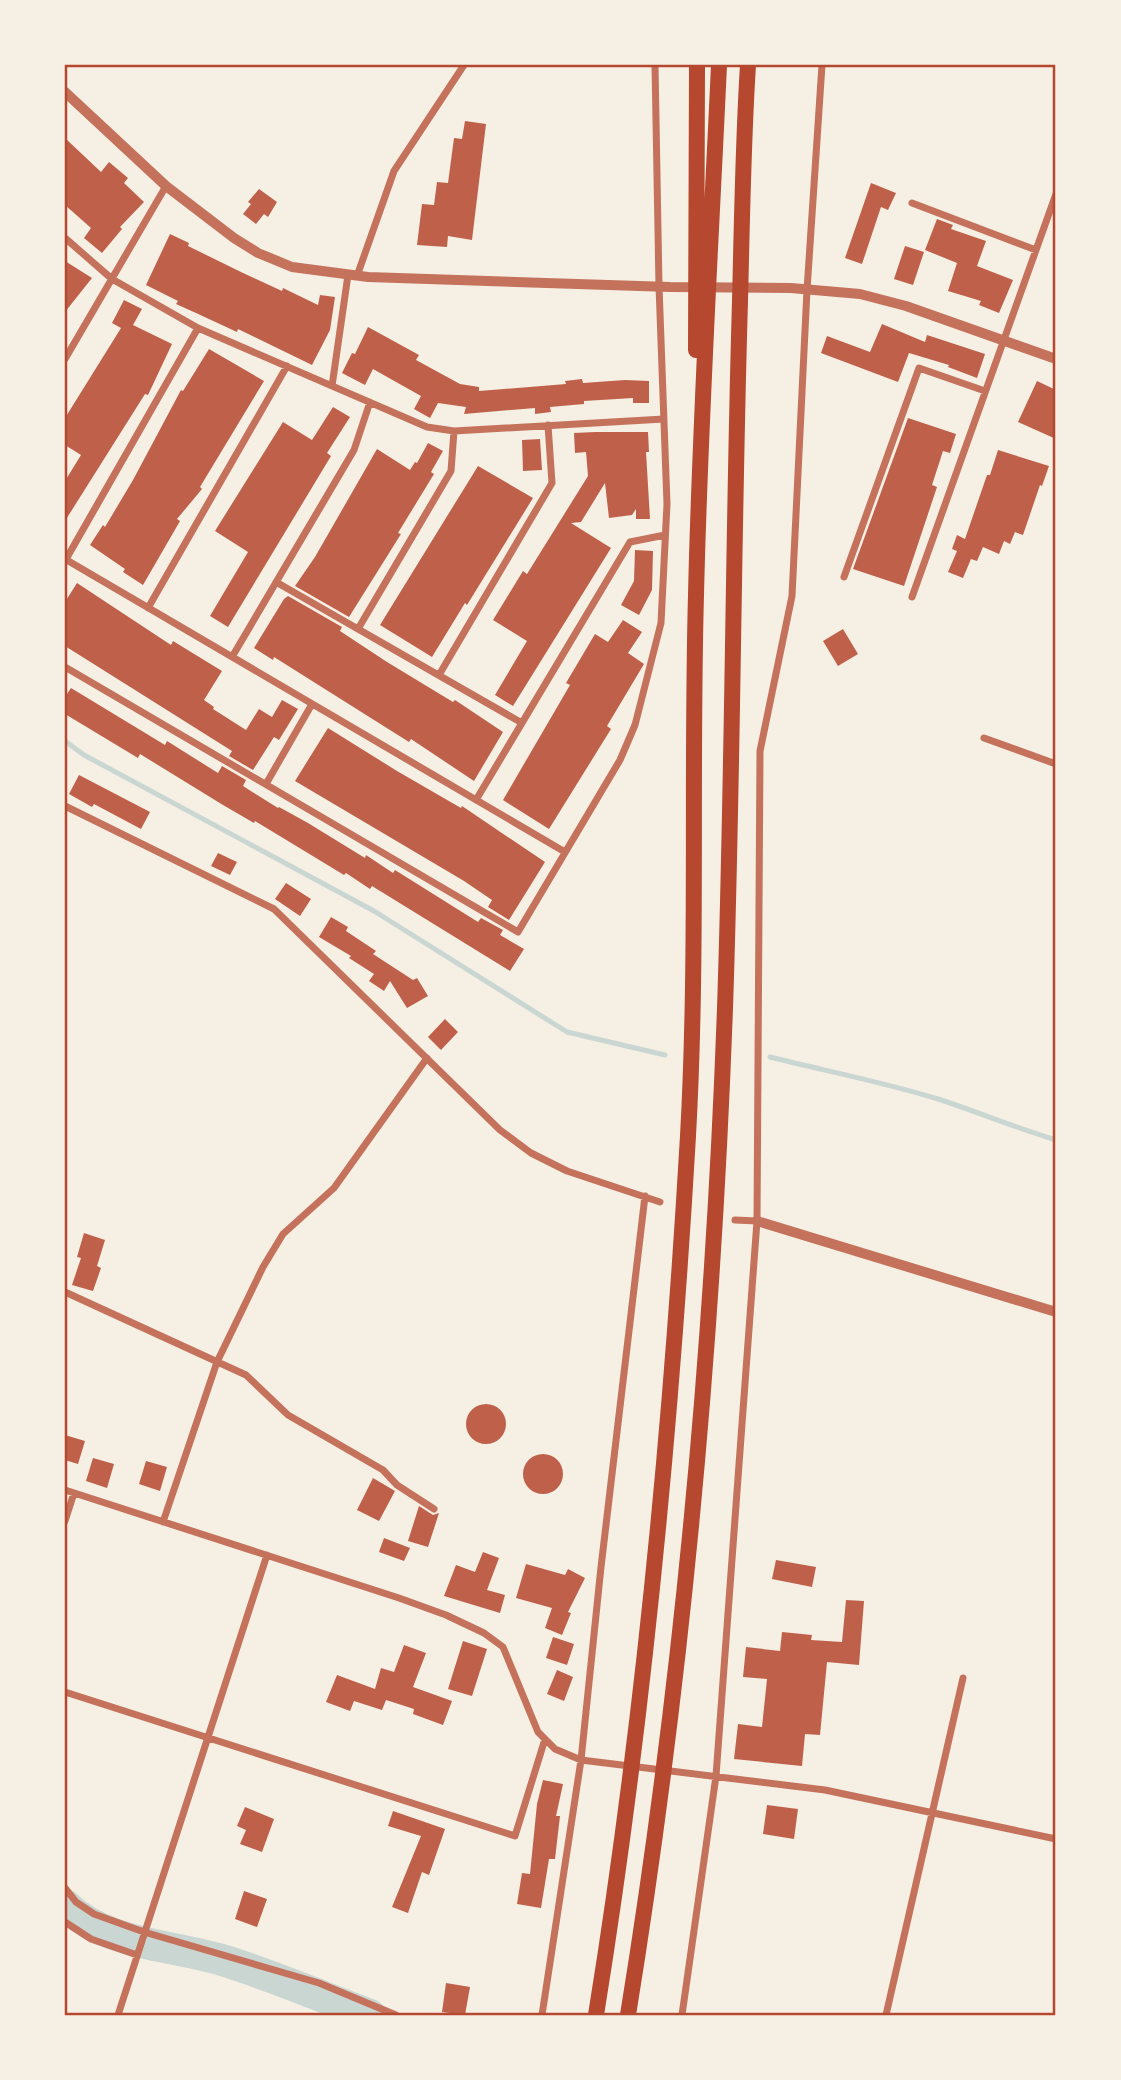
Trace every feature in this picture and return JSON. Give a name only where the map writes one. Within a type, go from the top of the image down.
[{"type":"highway","points":[[596,2015],[625,1829],[672,1382],[688,1132],[693,1003],[697,65]]},
{"type":"highway","points":[[696,594],[719,65]]},
{"type":"highway","points":[[628,2015],[653,1861],[670,1727],[702,1397],[720,1135],[748,65]]},
{"type":"street","points":[[332,386],[352,276],[394,172],[464,65]]},
{"type":"street","points":[[65,667],[518,932],[621,760],[635,725],[661,623],[667,504],[664,286],[655,65]]},
{"type":"street","points":[[682,2015],[716,1776],[757,1222],[760,751],[792,596],[807,290],[822,65]]},
{"type":"street","points":[[65,92],[166,186],[234,238],[258,253],[292,267],[352,276],[791,288],[860,294],[906,306],[1056,359]]},
{"type":"street","points":[[65,359],[166,186]]},
{"type":"street","points":[[912,597],[1056,194]]},
{"type":"street","points":[[912,203],[1036,250]]},
{"type":"street","points":[[65,237],[112,279],[198,327],[427,427],[454,430],[664,419]]},
{"type":"street","points":[[198,327],[65,560],[565,852]]},
{"type":"street","points":[[148,608],[287,366]]},
{"type":"street","points":[[844,577],[919,368],[985,391]]},
{"type":"street","points":[[232,657],[354,450],[370,402]]},
{"type":"street","points":[[439,675],[551,483],[548,425]]},
{"type":"street","points":[[358,629],[450,471],[454,430]]},
{"type":"street","points":[[476,800],[630,542],[665,535]]},
{"type":"street","points":[[276,582],[522,723]]},
{"type":"street","points":[[266,785],[312,705]]},
{"type":"street","points":[[984,738],[1056,764]]},
{"type":"street","points":[[65,806],[274,909],[500,1130],[531,1153],[567,1171],[660,1202]]},
{"type":"street","points":[[163,1522],[217,1362],[263,1267],[283,1234],[334,1188],[427,1058]]},
{"type":"street","points":[[542,2015],[581,1760],[645,1196]]},
{"type":"street","points":[[735,1220],[757,1222],[1056,1312]]},
{"type":"street","points":[[65,1292],[246,1375],[288,1416],[383,1470],[397,1485],[434,1509]]},
{"type":"street","points":[[65,1490],[446,1615],[484,1633],[503,1647],[538,1732],[555,1749],[581,1760],[825,1790],[1056,1839]]},
{"type":"street","points":[[65,1521],[74,1493]]},
{"type":"street","points":[[118,2015],[267,1555]]},
{"type":"street","points":[[886,2015],[963,1678]]},
{"type":"street","points":[[65,1692],[514,1836],[545,1739]]},
{"type":"street","points":[[65,1888],[76,1902],[94,1914],[144,1932],[279,1969],[396,2015]]},
{"type":"street","points":[[65,1922],[91,1938],[137,1955]]},
{"type":"building","points":[[465,121],[486,124],[472,240],[448,236],[447,247],[417,245],[422,204],[434,205],[437,182],[448,183],[454,138],[462,139]]},
{"type":"building","points":[[65,138],[101,172],[109,162],[128,178],[124,183],[144,202],[120,227],[122,229],[102,253],[84,238],[91,228],[65,205]]},
{"type":"building","points":[[871,183],[896,193],[888,210],[881,207],[862,264],[845,258]]},
{"type":"building","points":[[259,189],[277,202],[268,217],[264,214],[256,224],[243,214],[251,204],[248,202]]},
{"type":"building","points":[[937,219],[953,225],[951,229],[986,241],[977,266],[1013,280],[999,313],[979,305],[981,301],[948,291],[957,263],[925,250]]},
{"type":"building","points":[[170,234],[241,272],[318,305],[320,295],[335,297],[330,330],[312,365],[238,329],[237,332],[176,304],[178,301],[146,285]]},
{"type":"building","points":[[905,246],[924,252],[913,285],[894,279]]},
{"type":"building","points":[[65,261],[92,278],[65,312]]},
{"type":"building","points":[[124,300],[142,309],[133,325],[172,344],[148,395],[145,394],[65,521],[65,481],[81,455],[65,445],[65,418],[121,328],[112,323]]},
{"type":"building","points":[[882,324],[925,342],[927,335],[985,354],[977,378],[948,367],[949,365],[909,353],[898,382],[821,353],[827,336],[870,352]]},
{"type":"building","points":[[368,327],[419,355],[416,360],[460,384],[479,387],[479,391],[566,384],[565,381],[582,379],[583,383],[649,381],[649,403],[633,403],[633,398],[584,401],[584,404],[550,407],[551,412],[535,414],[535,408],[464,414],[466,407],[438,403],[430,418],[414,409],[421,396],[373,369],[365,385],[342,373]]},
{"type":"building","points":[[209,349],[264,381],[200,487],[202,489],[177,519],[180,521],[143,585],[90,545],[103,525],[105,527],[181,390],[183,391]]},
{"type":"building","points":[[1037,381],[1056,390],[1056,439],[1018,422]]},
{"type":"building","points":[[333,407],[350,417],[327,453],[331,456],[228,627],[210,616],[248,552],[215,531],[283,422],[312,440]]},
{"type":"building","points":[[908,418],[956,434],[950,453],[943,451],[932,485],[937,487],[904,586],[853,569]]},
{"type":"building","points":[[648,432],[649,452],[646,452],[650,519],[636,519],[636,509],[632,515],[609,518],[605,483],[581,522],[571,523],[611,548],[513,706],[495,695],[527,641],[493,620],[523,571],[527,574],[588,476],[586,452],[575,453],[574,433]]},
{"type":"building","points":[[540,439],[542,470],[523,471],[522,440]]},
{"type":"building","points":[[428,443],[443,451],[431,472],[434,474],[398,533],[401,534],[349,617],[295,586],[315,557],[377,449],[410,470]]},
{"type":"building","points":[[998,450],[1049,466],[1023,535],[1015,532],[1010,544],[1004,541],[999,554],[983,547],[977,561],[971,559],[963,578],[948,572],[957,551],[952,549],[957,535],[965,539]]},
{"type":"building","points":[[478,466],[533,498],[432,657],[380,625]]},
{"type":"building","points":[[635,550],[653,551],[652,590],[639,615],[621,605],[634,581]]},
{"type":"building","points":[[77,583],[171,645],[173,641],[222,671],[204,700],[246,730],[259,709],[272,717],[282,700],[298,709],[279,740],[274,737],[253,770],[229,756],[232,751],[65,646],[65,602]]},
{"type":"building","points":[[288,596],[342,627],[340,631],[387,662],[453,702],[455,700],[503,732],[474,781],[411,739],[409,742],[274,657],[273,660],[254,648]]},
{"type":"building","points":[[623,620],[642,632],[628,653],[644,664],[607,726],[611,729],[549,829],[503,800],[570,685],[566,683],[595,634],[608,642]]},
{"type":"building","points":[[843,629],[858,654],[838,666],[823,641]]},
{"type":"building","points":[[71,688],[165,745],[167,741],[218,773],[222,766],[246,780],[243,786],[278,808],[365,858],[366,855],[393,873],[395,870],[478,922],[481,918],[503,930],[500,935],[524,949],[510,971],[372,886],[370,889],[346,873],[344,875],[140,754],[138,758],[65,714],[65,697]]},
{"type":"building","points":[[328,728],[397,771],[461,808],[462,806],[545,862],[509,920],[488,907],[492,900],[464,881],[295,781]]},
{"type":"building","points":[[79,775],[150,812],[141,829],[69,794]]},
{"type":"building","points":[[218,853],[237,862],[230,875],[211,866]]},
{"type":"building","points":[[286,883],[311,899],[300,916],[275,899]]},
{"type":"building","points":[[331,917],[348,927],[346,931],[376,951],[373,954],[413,980],[417,978],[428,996],[407,1008],[390,981],[384,991],[369,981],[374,974],[319,937]]},
{"type":"building","points":[[445,1019],[458,1032],[441,1050],[428,1037]]},
{"type":"building","points":[[84,1233],[105,1240],[97,1266],[101,1268],[93,1291],[72,1285],[81,1258],[77,1257]]},
{"type":"building","points":[[486,1404],[494,1405],[500,1410],[505,1416],[505,1432],[500,1438],[494,1443],[486,1444],[478,1443],[472,1438],[467,1432],[466,1424],[467,1416],[472,1410],[478,1405]]},
{"type":"building","points":[[65,1435],[85,1441],[78,1464],[65,1460]]},
{"type":"building","points":[[543,1454],[551,1455],[557,1460],[562,1466],[562,1482],[557,1488],[551,1493],[543,1494],[535,1493],[529,1488],[524,1482],[523,1474],[524,1466],[529,1460],[535,1455]]},
{"type":"building","points":[[93,1458],[114,1464],[107,1488],[86,1481]]},
{"type":"building","points":[[146,1461],[167,1467],[160,1491],[139,1484]]},
{"type":"building","points":[[373,1478],[395,1491],[379,1521],[357,1510]]},
{"type":"building","points":[[419,1506],[433,1515],[439,1513],[428,1547],[408,1541]]},
{"type":"building","points":[[384,1538],[410,1548],[404,1561],[379,1552]]},
{"type":"building","points":[[483,1552],[499,1558],[487,1590],[505,1595],[500,1613],[444,1596],[456,1565],[475,1572]]},
{"type":"building","points":[[776,1560],[816,1567],[812,1587],[772,1579]]},
{"type":"building","points":[[526,1564],[565,1575],[568,1569],[585,1578],[568,1612],[571,1613],[562,1635],[545,1628],[552,1608],[516,1598]]},
{"type":"building","points":[[846,1600],[864,1601],[859,1665],[827,1662],[820,1735],[805,1734],[802,1766],[734,1759],[738,1724],[762,1727],[767,1679],[743,1677],[746,1647],[780,1651],[782,1632],[812,1635],[811,1640],[842,1642]]},
{"type":"building","points":[[553,1637],[574,1644],[567,1665],[546,1658]]},
{"type":"building","points":[[463,1641],[487,1649],[472,1696],[448,1689]]},
{"type":"building","points":[[404,1645],[426,1653],[413,1687],[452,1701],[443,1725],[413,1714],[414,1709],[386,1700],[382,1710],[354,1701],[350,1711],[326,1702],[337,1675],[375,1689],[381,1668],[394,1672]]},
{"type":"building","points":[[557,1670],[573,1677],[564,1701],[547,1694]]},
{"type":"building","points":[[543,1780],[563,1784],[556,1816],[560,1816],[555,1859],[549,1859],[541,1908],[517,1904],[522,1873],[530,1874],[537,1804]]},
{"type":"building","points":[[767,1805],[798,1809],[794,1839],[763,1834]]},
{"type":"building","points":[[245,1807],[274,1819],[262,1852],[240,1844],[246,1830],[237,1826]]},
{"type":"building","points":[[393,1811],[445,1829],[429,1875],[422,1872],[408,1913],[392,1907],[421,1836],[388,1826]]},
{"type":"building","points":[[244,1891],[267,1899],[257,1927],[235,1919]]},
{"type":"building","points":[[446,1983],[470,1987],[465,2015],[442,2012]]},
{"type":"waterway","points":[[65,741],[84,755],[374,911],[567,1032],[665,1055]]},
{"type":"waterway","points":[[770,1057],[917,1093],[1056,1140]]},
{"type":"waterway","points":[[65,1905],[100,1929],[140,1942],[225,1961],[370,2015]]}]
